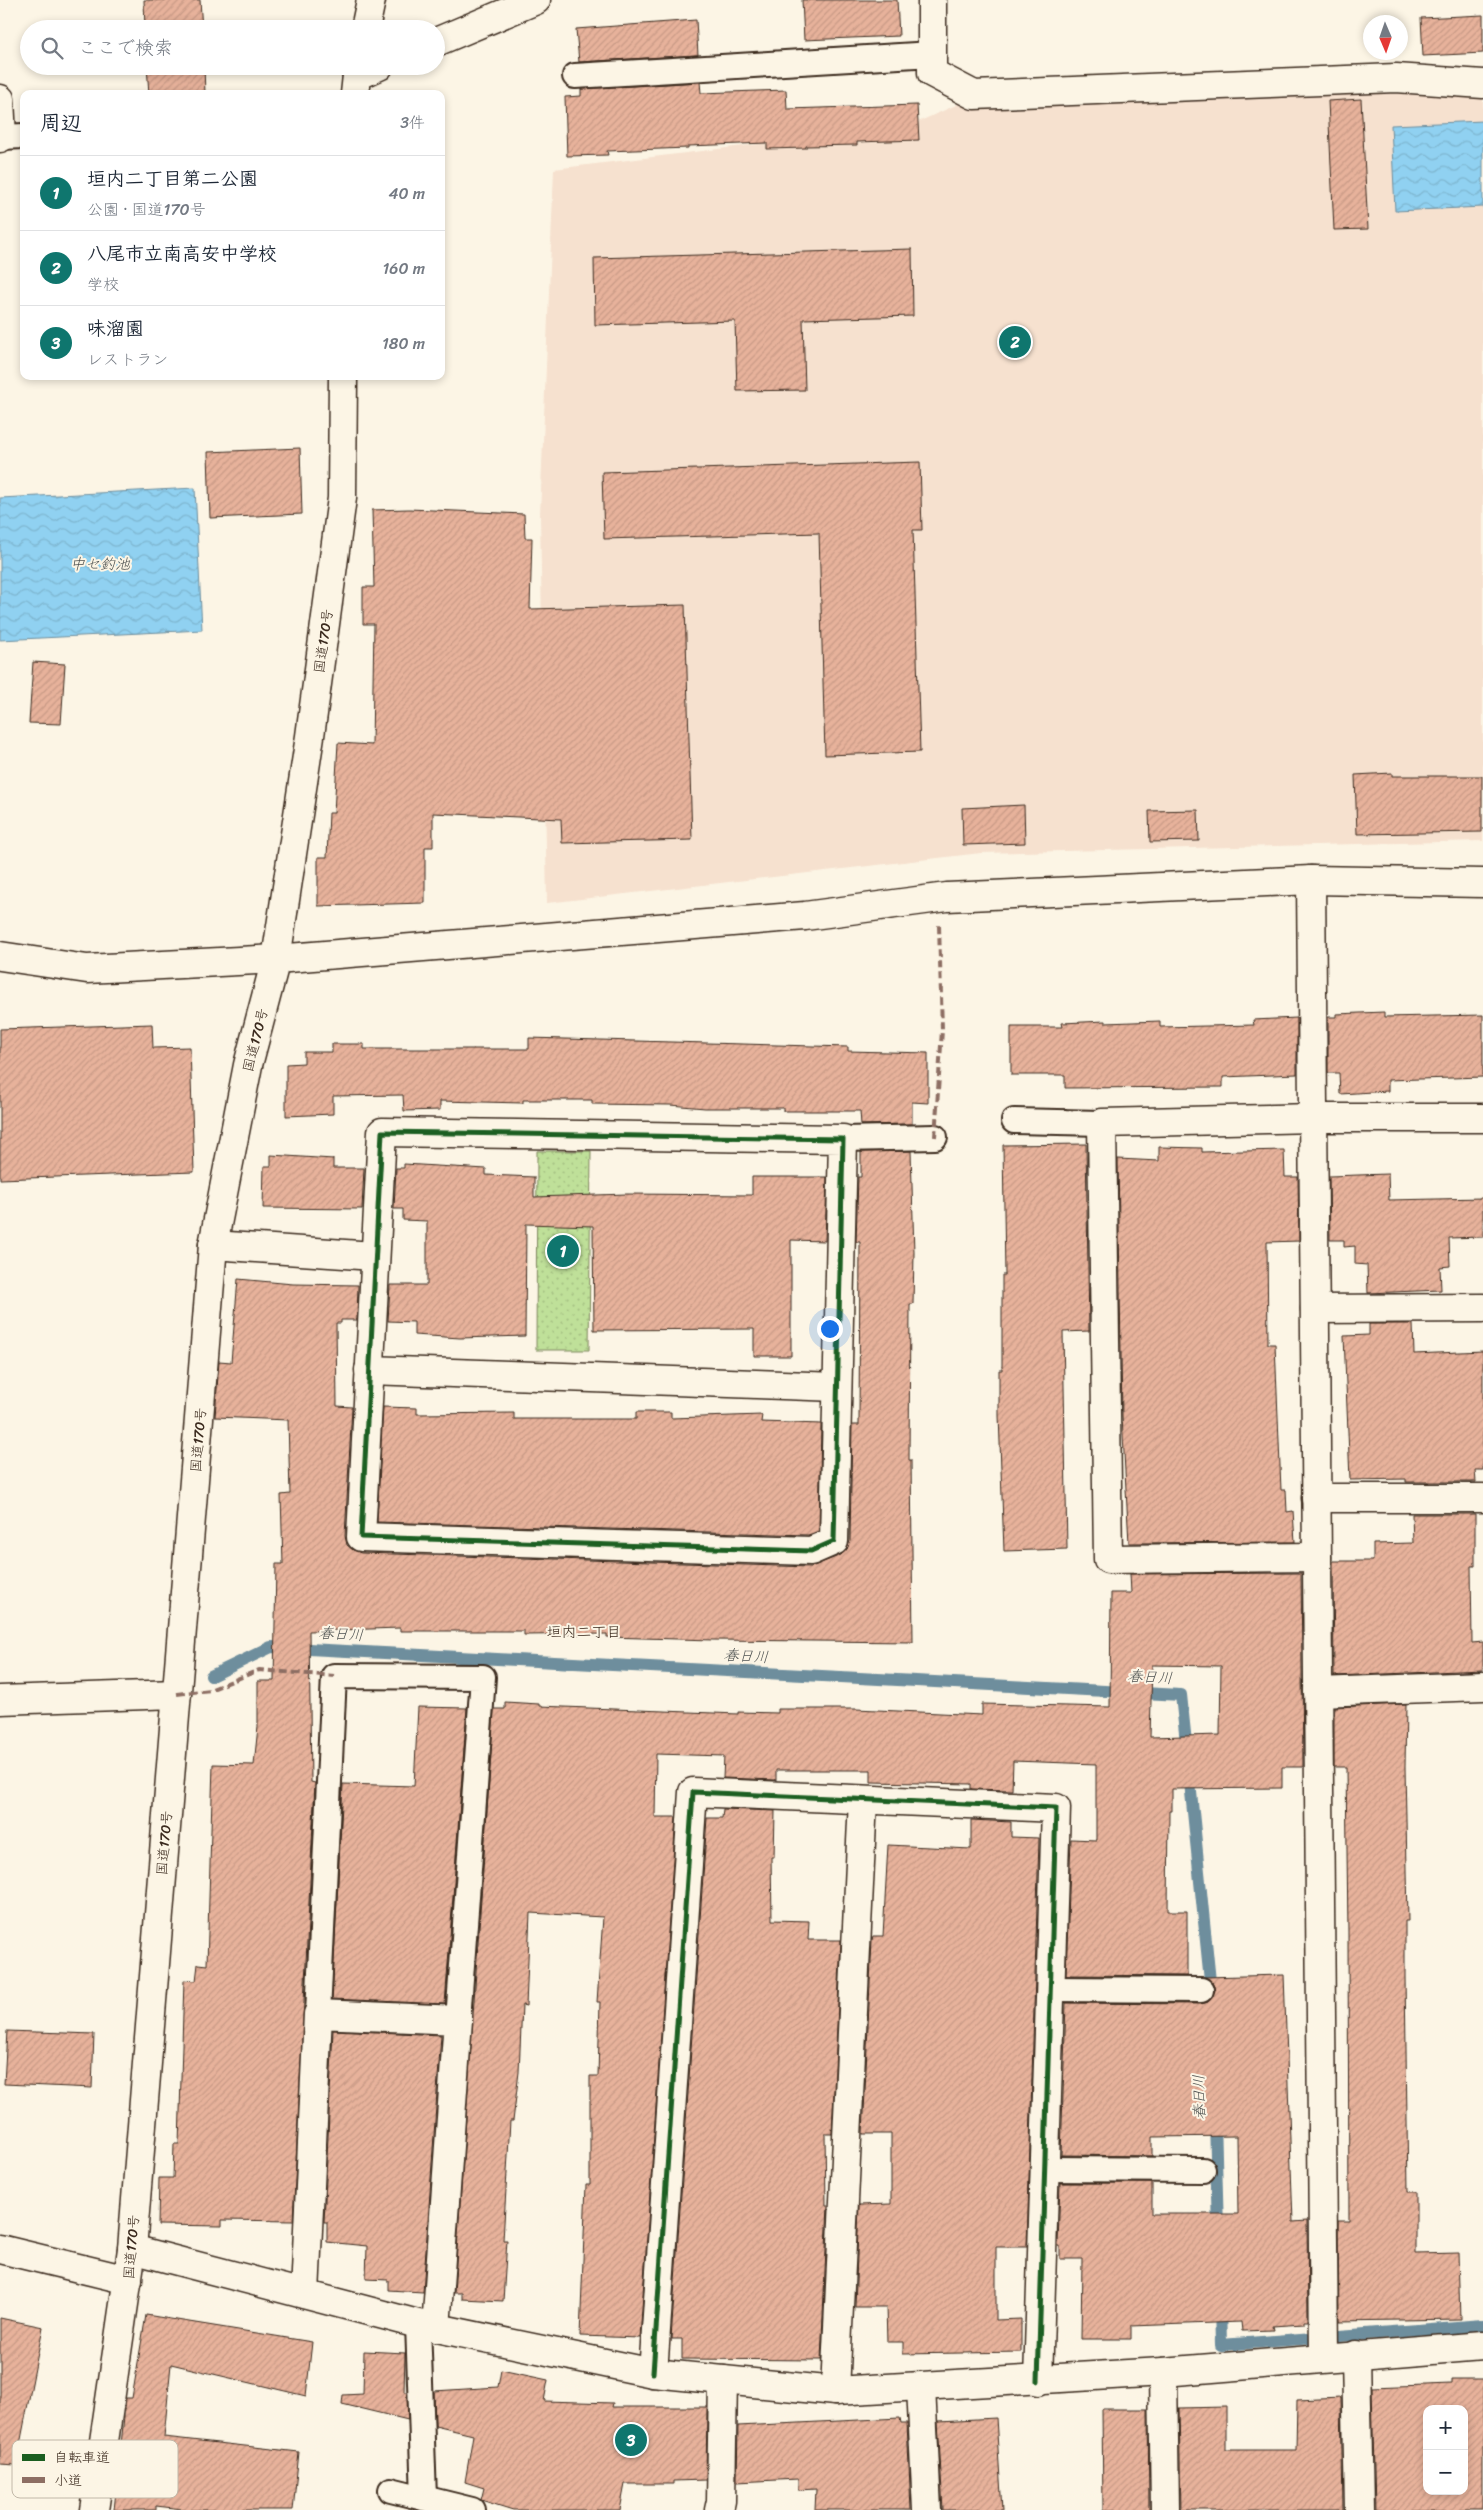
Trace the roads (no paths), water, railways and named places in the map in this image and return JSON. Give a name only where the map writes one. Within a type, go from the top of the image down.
[{"type":"main road","points":[[367,20],[370,0]]},
{"type":"main road","points":[[445,38],[536,0]]},
{"type":"main road","points":[[932,0],[932,73],[974,95],[1396,78],[1483,84]]},
{"type":"main road","points":[[0,99],[9,137]]},
{"type":"main road","name":"国道170号","points":[[104,2440],[132,2249],[213,1245],[248,1065],[276,959],[309,746],[342,498],[343,380]]},
{"type":"main road","points":[[1311,880],[1324,2343]]},
{"type":"main road","points":[[0,956],[86,969],[276,959],[805,916],[947,897],[1311,880],[1483,883]]},
{"type":"main road","points":[[1317,1557],[1108,1559],[1102,1123],[1313,1118],[1483,1118]]},
{"type":"main road","points":[[382,1132],[843,1139],[834,1541],[811,1551],[361,1537],[374,1256],[382,1132]]},
{"type":"main road","points":[[213,1245],[374,1256]]},
{"type":"main road","points":[[1315,1309],[1483,1308]]},
{"type":"main road","points":[[369,1370],[837,1387]]},
{"type":"main road","points":[[1316,1498],[1483,1498]]},
{"type":"main road","points":[[1318,1692],[1483,1686]]},
{"type":"main road","points":[[0,1700],[177,1694]]},
{"type":"main road","points":[[653,2373],[693,1792],[1056,1808],[1038,2381]]},
{"type":"main road","points":[[836,2391],[863,1800]]},
{"type":"main road","points":[[305,2294],[318,2014],[458,2020],[427,2326]]},
{"type":"main road","points":[[0,2249],[128,2280]]},
{"type":"main road","points":[[132,2249],[427,2326],[653,2373],[836,2391],[1038,2381],[1163,2372],[1324,2343],[1356,2356],[1483,2346]]},
{"type":"main road","points":[[1356,2356],[1359,2510]]},
{"type":"main road","points":[[1163,2372],[1166,2510]]},
{"type":"main road","points":[[719,2510],[721,2501],[723,2380]]},
{"type":"main road","points":[[921,2387],[927,2510]]},
{"type":"lane","points":[[575,76],[932,54]]},
{"type":"lane","points":[[1014,1121],[1102,1123]]},
{"type":"lane","points":[[843,1139],[935,1137]]},
{"type":"lane","points":[[318,2014],[334,1676],[483,1677],[458,2020]]},
{"type":"lane","points":[[1050,1989],[1201,1990]]},
{"type":"lane","points":[[1045,2169],[1203,2170]]},
{"type":"lane","points":[[424,2498],[427,2326]]},
{"type":"lane","points":[[391,2490],[472,2510]]},
{"type":"water","points":[[1483,121],[1483,207],[1395,211],[1391,125]]},
{"type":"water","name":"中セ釣池","points":[[195,488],[202,630],[0,640],[0,498]]},
{"type":"waterway","name":"春日川","points":[[211,1676],[271,1647],[1181,1695],[1187,1752]]},
{"type":"waterway","name":"春日川","points":[[1189,1772],[1213,2011]]},
{"type":"waterway","name":"春日川","points":[[1215,2120],[1218,2230]]},
{"type":"waterway","name":"春日川","points":[[1220,2305],[1221,2345],[1483,2325]]},
{"type":"place","name":"八尾市立南高安中学校","points":[[1015,342]]},
{"type":"place","name":"垣内二丁目第二公園","points":[[563,1251]]},
{"type":"place","name":"味溜園","points":[[631,2440]]},
{"type":"district","name":"垣内二丁目","points":[[584,1632]]}]
